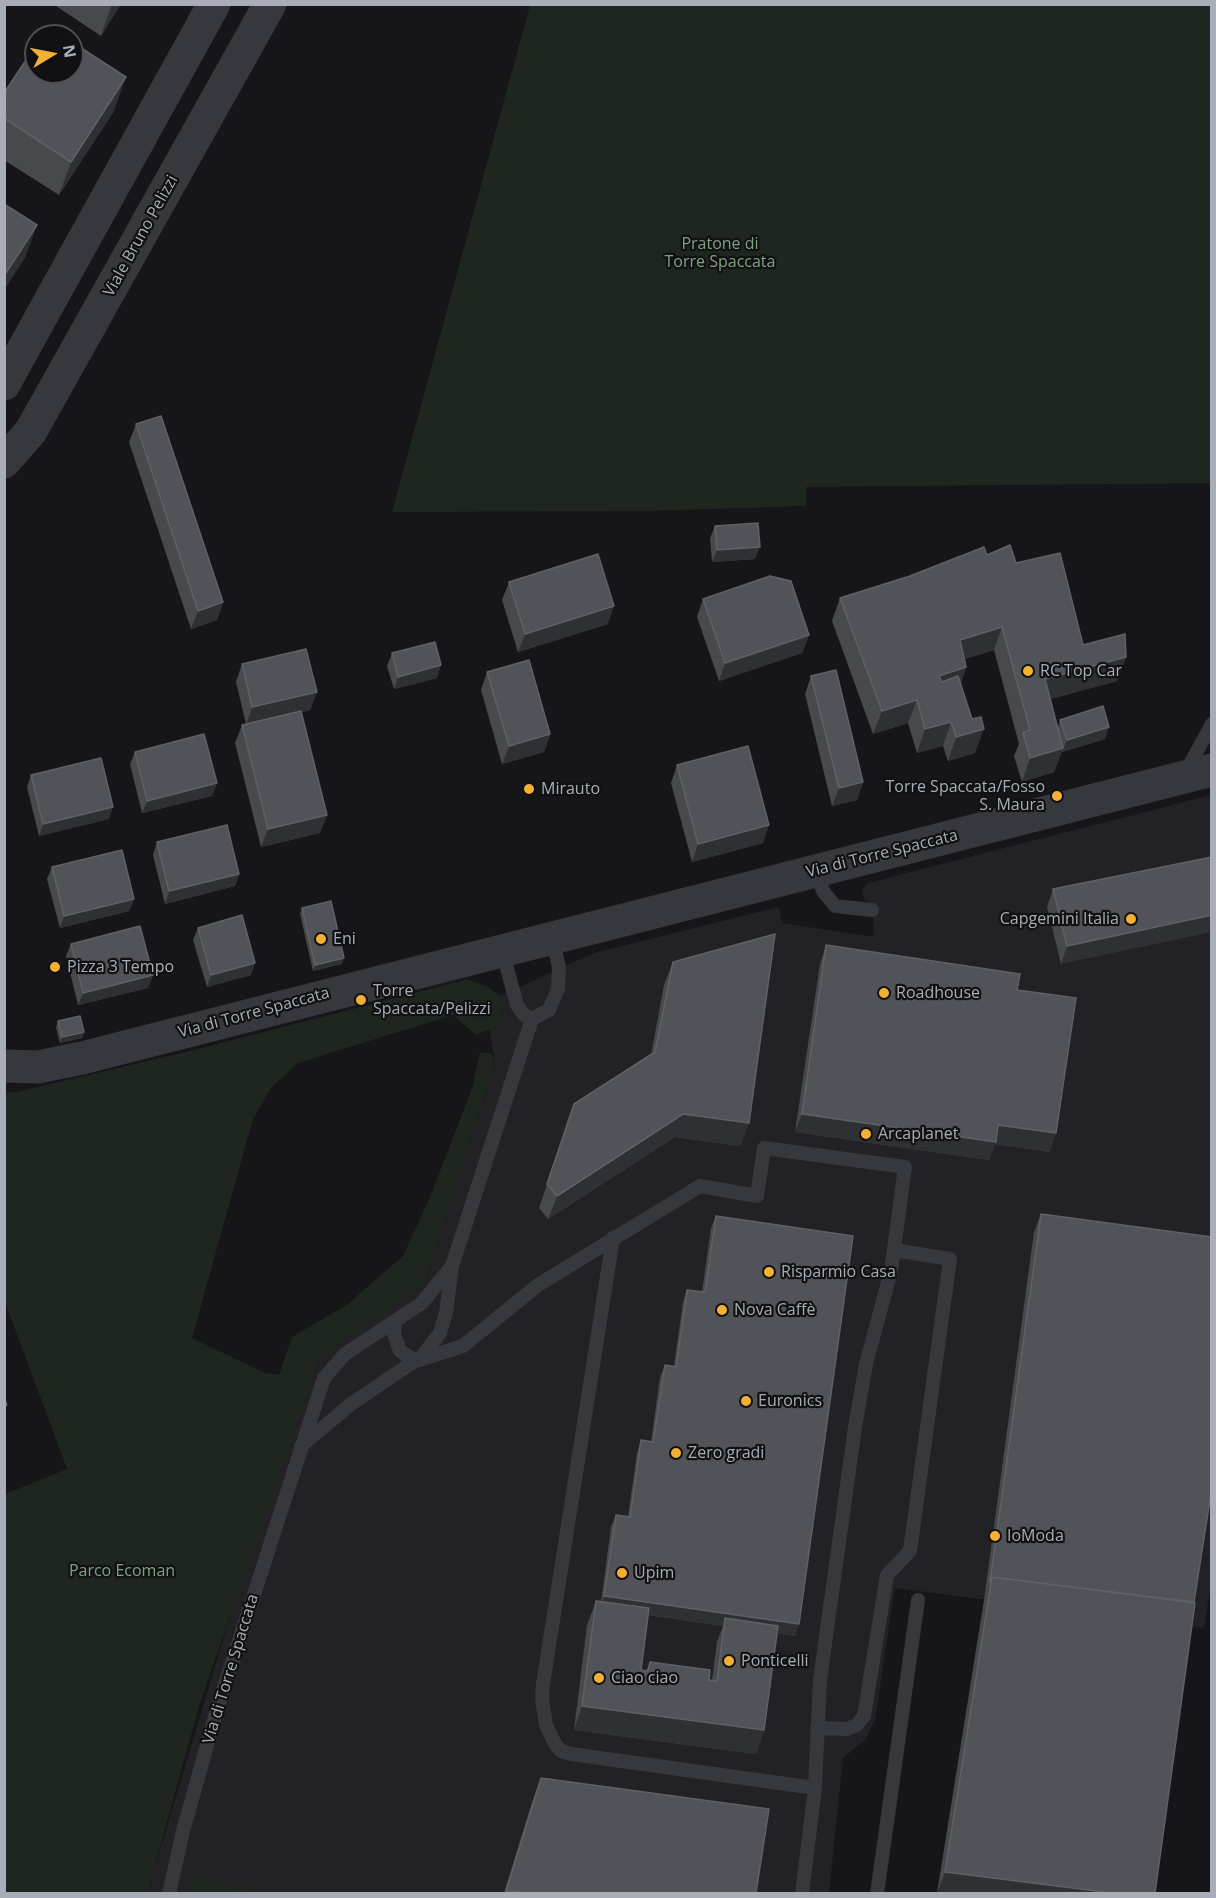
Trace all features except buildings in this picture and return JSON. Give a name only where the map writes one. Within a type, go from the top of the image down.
[{"type":"street","points":[[4,384],[214,4]]},
{"type":"street","name":"Viale Bruno Pelizzi","points":[[4,462],[31,431],[270,4]]},
{"type":"street","name":"Via di Torre Spaccata","points":[[4,1066],[38,1067],[82,1058],[1197,774]]},
{"type":"lane","points":[[1197,774],[1212,724]]},
{"type":"lane","points":[[816,871],[823,891],[835,906],[872,910]]},
{"type":"lane","points":[[502,951],[516,1005],[524,1015],[532,1018],[549,1010],[554,1004],[558,989],[559,967],[552,938]]},
{"type":"lane","name":"Via di Torre Spaccata","points":[[301,1446],[351,1404],[416,1361],[432,1347],[444,1323],[452,1266],[532,1018]]},
{"type":"lane","points":[[395,1322],[394,1334],[400,1351],[416,1361],[463,1346],[538,1285],[700,1186],[757,1196],[764,1148],[905,1167],[894,1250],[866,1364],[855,1427],[820,1680],[815,1788],[802,1893]]},
{"type":"lane","points":[[613,1238],[543,1684],[542,1699],[546,1725],[555,1744],[561,1750],[572,1754],[815,1788]]},
{"type":"lane","points":[[817,1728],[847,1730],[857,1725],[864,1716],[887,1575],[910,1551],[950,1259],[894,1250]]},
{"type":"lane","name":"Via di Torre Spaccata","points":[[169,1893],[183,1831],[221,1696],[316,1398],[333,1365],[431,1295],[452,1266]]},
{"type":"lane","points":[[877,1893],[918,1600]]},
{"type":"shaded area","points":[[1211,795],[1212,1578],[1204,1628],[895,1588],[875,1720],[865,1740],[843,1758],[829,1893],[150,1894],[153,1873],[238,1590],[320,1357],[425,1284],[495,1064],[490,1029],[502,1021],[500,996],[594,953],[779,907],[782,923],[874,937],[872,904],[865,900],[862,890],[868,883]]},
{"type":"green space","name":"Pratone di Torre Spaccata","points":[[530,5],[1211,5],[1211,483],[806,487],[806,506],[644,511],[392,512]]},
{"type":"green space","name":"Parco Ecoman","points":[[468,979],[488,987],[500,996],[502,1021],[476,1035],[453,1015],[298,1063],[271,1088],[253,1119],[192,1338],[265,1373],[279,1375],[292,1337],[348,1304],[403,1256],[430,1197],[473,1086],[480,1052],[492,1054],[495,1064],[425,1284],[320,1357],[200,1703],[153,1873],[150,1893],[5,1893],[5,1494],[67,1469],[5,1302],[5,1091],[12,1093],[194,1050]]},
{"type":"green space","points":[[191,1875],[236,1889],[240,1880],[251,1893],[188,1893]]},
{"type":"place","name":"RC Top Car","points":[[1028,671]]},
{"type":"place","name":"Mirauto","points":[[529,789]]},
{"type":"place","name":"Torre Spaccata/Fosso S. Maura","points":[[1057,796]]},
{"type":"place","name":"Capgemini Italia","points":[[1131,919]]},
{"type":"place","name":"Eni","points":[[321,939]]},
{"type":"place","name":"Pizza 3 Tempo","points":[[55,967]]},
{"type":"place","name":"Roadhouse","points":[[884,993]]},
{"type":"place","name":"Torre Spaccata/Pelizzi","points":[[361,1000]]},
{"type":"place","name":"Arcaplanet","points":[[866,1134]]},
{"type":"place","name":"Risparmio Casa","points":[[769,1272]]},
{"type":"place","name":"Nova Caffè","points":[[722,1310]]},
{"type":"place","name":"Euronics","points":[[746,1401]]},
{"type":"place","name":"Zero gradi","points":[[676,1453]]},
{"type":"place","name":"IoModa","points":[[995,1536]]},
{"type":"place","name":"Upim","points":[[622,1573]]},
{"type":"place","name":"Ponticelli","points":[[729,1661]]},
{"type":"place","name":"Ciao ciao","points":[[599,1678]]}]
